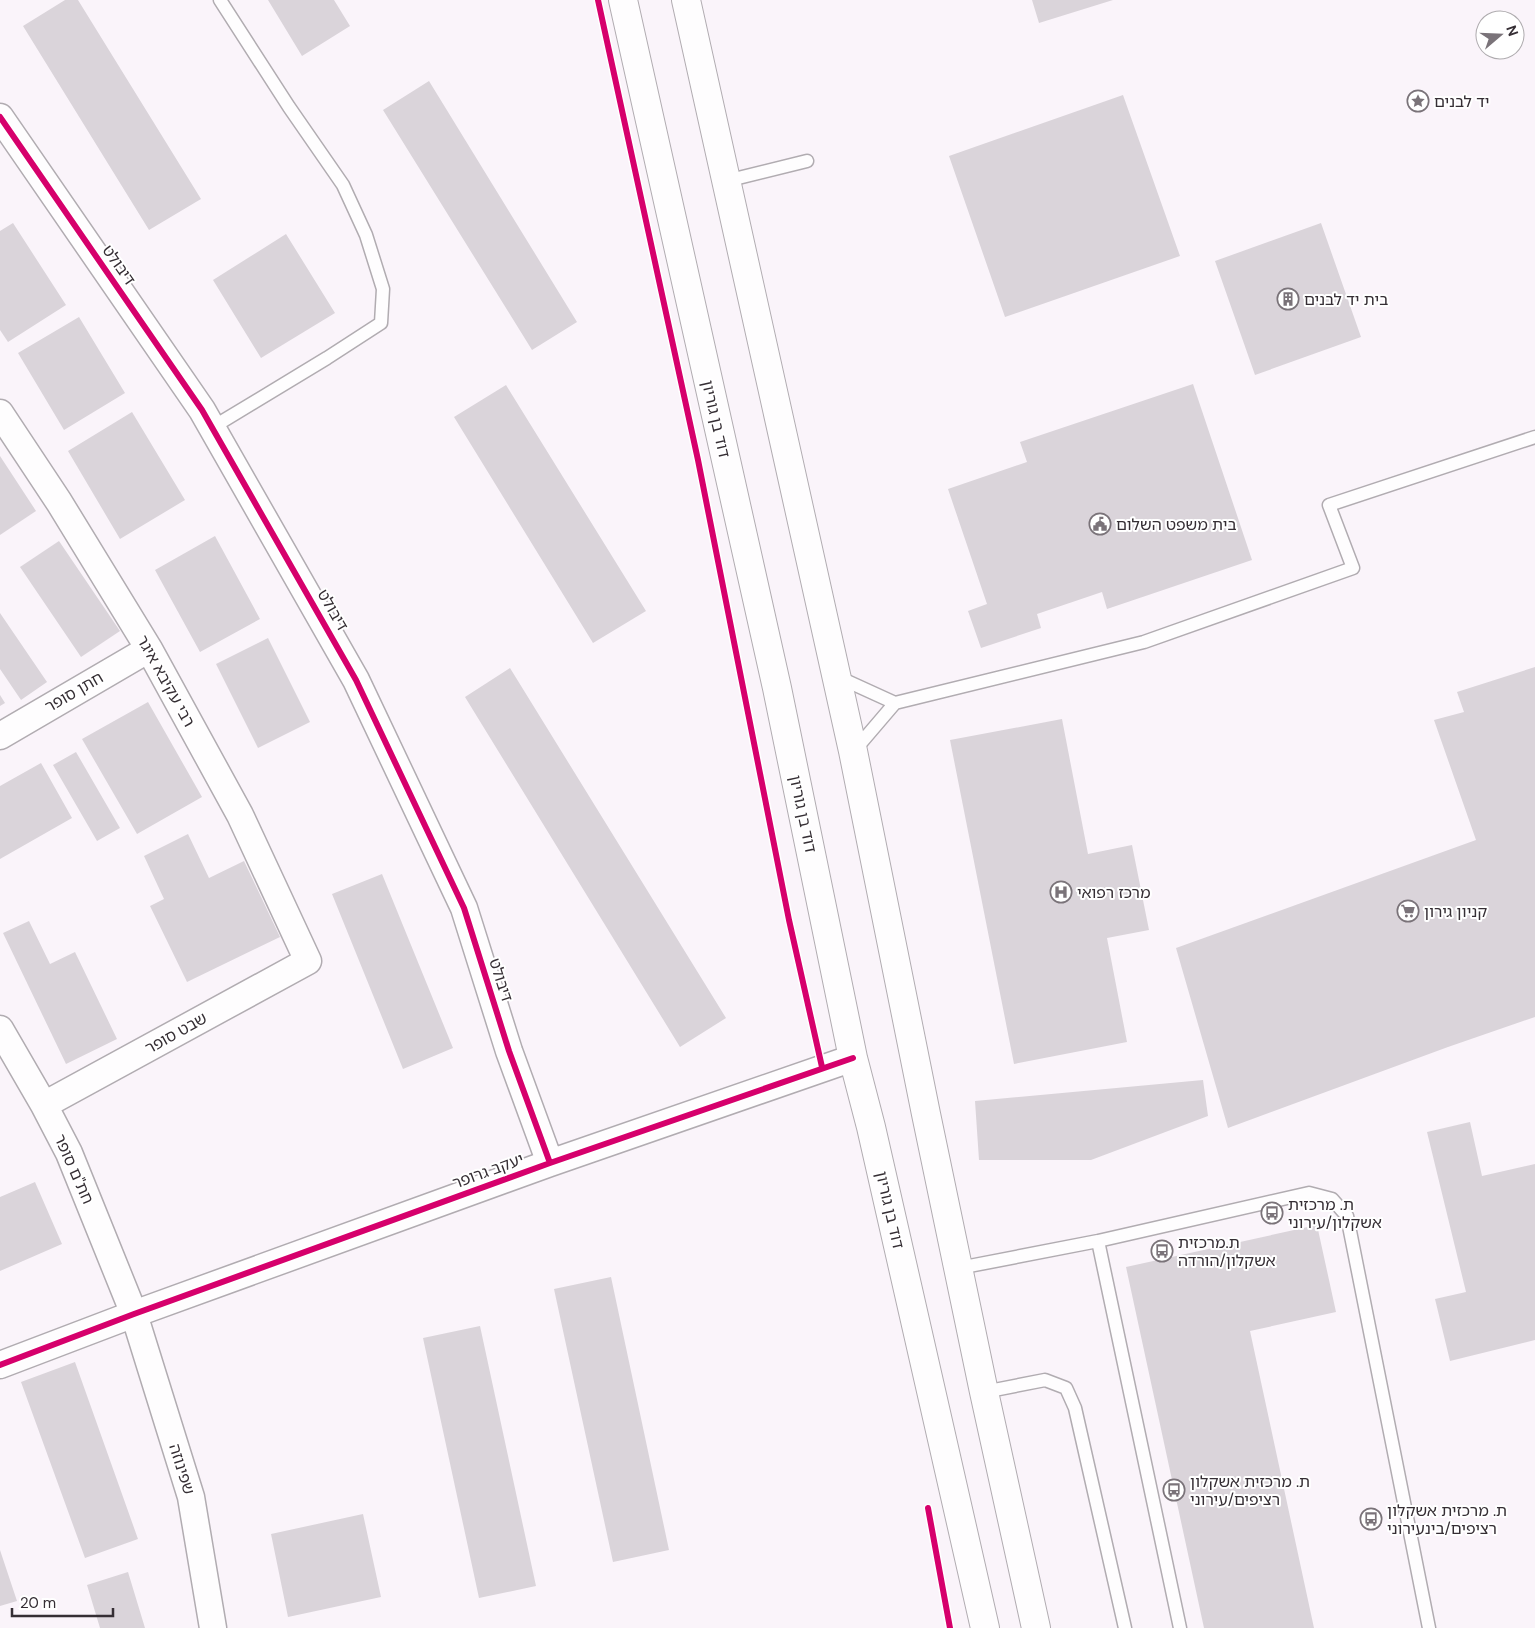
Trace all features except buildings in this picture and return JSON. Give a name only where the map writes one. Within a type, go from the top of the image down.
[{"type":"main road","name":"דוד בן גוריון","points":[[623,0],[777,688],[853,1058],[871,1127],[985,1628]]},
{"type":"main road","points":[[686,0],[853,751],[984,1392],[1036,1628]]},
{"type":"street","name":"דיבולט","points":[[0,117],[213,427],[356,680],[464,908],[509,1051],[550,1163]]},
{"type":"street","name":"רבי עקיבא איגר","points":[[0,413],[58,502],[149,649],[240,815],[308,961]]},
{"type":"street","name":"חתן סופר","points":[[0,736],[149,649]]},
{"type":"street","name":"שבט סופר","points":[[44,1105],[308,961]]},
{"type":"street","name":"חת\"ם סופר","points":[[0,1030],[44,1105],[69,1153],[134,1314]]},
{"type":"street","name":"יעקב גרופר","points":[[0,1365],[134,1314],[550,1163],[853,1058]]},
{"type":"street","name":"שפינוזה","points":[[134,1314],[191,1497],[213,1628]]},
{"type":"lane","points":[[213,427],[381,323],[383,289],[366,235],[343,185],[220,0]]},
{"type":"lane","points":[[726,181],[807,161]]},
{"type":"lane","points":[[853,751],[894,703],[1144,642],[1353,568],[1329,505],[1535,437]]},
{"type":"lane","points":[[837,677],[894,703]]},
{"type":"lane","points":[[959,1268],[1098,1241],[1309,1193],[1332,1199],[1347,1216],[1429,1628]]},
{"type":"lane","points":[[1098,1241],[1180,1628]]},
{"type":"lane","points":[[984,1392],[1045,1380],[1066,1388],[1075,1408],[1125,1628]]},
{"type":"cycle path","points":[[598,0],[698,460],[789,920],[822,1067]]},
{"type":"cycle path","points":[[0,117],[202,410],[356,680],[464,908],[509,1051],[550,1163]]},
{"type":"cycle path","points":[[0,1365],[134,1314],[550,1163],[853,1058]]},
{"type":"cycle path","points":[[928,1508],[950,1628]]},
{"type":"place","name":"יד לבנים","points":[[1418,101]]},
{"type":"place","name":"בית יד לבנים","points":[[1288,299]]},
{"type":"place","name":"בית משפט השלום","points":[[1100,524]]},
{"type":"place","name":"מרכז רפואי","points":[[1061,892]]},
{"type":"place","name":"קניון גירון","points":[[1408,911]]},
{"type":"place","name":"ת. מרכזית אשקלון/עירוני","points":[[1272,1213]]},
{"type":"place","name":"ת.מרכזית אשקלון/הורדה","points":[[1162,1251]]},
{"type":"place","name":"ת. מרכזית אשקלון רציפים/עירוני","points":[[1174,1490]]},
{"type":"place","name":"ת. מרכזית אשקלון רציפים/בינעירוני","points":[[1371,1519]]}]
